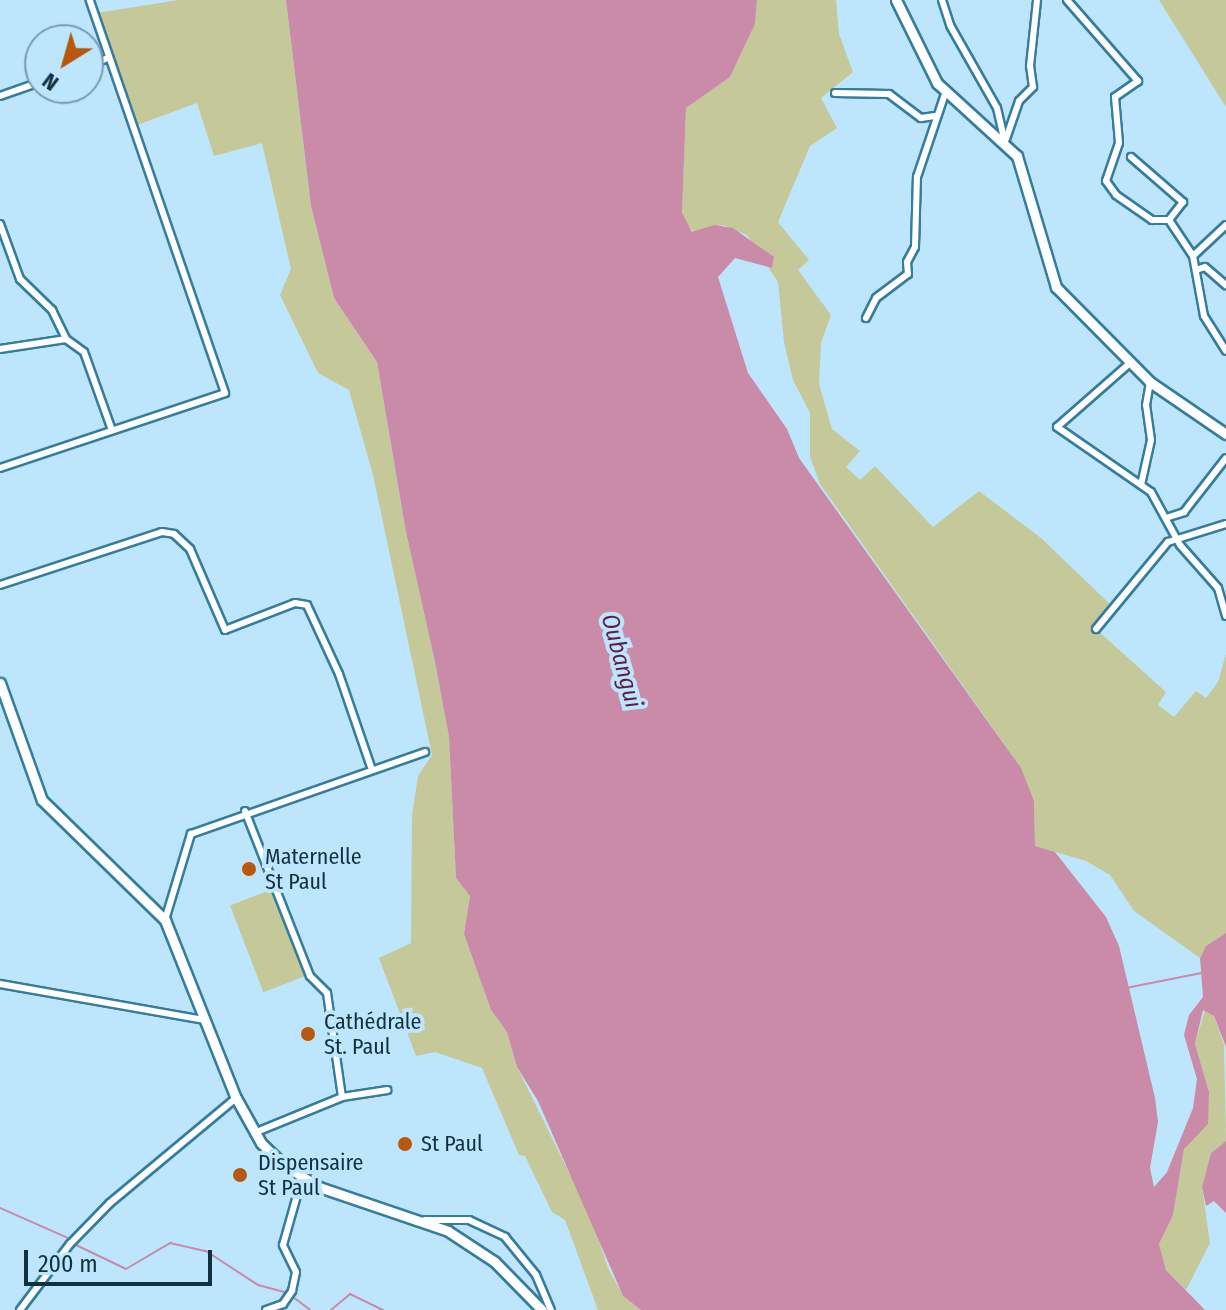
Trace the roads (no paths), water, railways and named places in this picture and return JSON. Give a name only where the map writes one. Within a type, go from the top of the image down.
[{"type":"main road","points":[[896,0],[917,49],[945,94],[1005,142],[1025,171],[1034,224],[1056,287],[1150,382],[1226,434]]},
{"type":"main road","points":[[0,683],[42,800],[165,920],[236,1098],[254,1133],[302,1178],[425,1220],[495,1262],[542,1310]]},
{"type":"street","points":[[0,468],[225,393],[90,0]]},
{"type":"street","points":[[942,0],[951,27],[997,108],[1005,142]]},
{"type":"street","points":[[1005,142],[1019,101],[1033,87],[1030,66],[1037,0]]},
{"type":"street","points":[[1067,0],[1076,3],[1138,81],[1115,97],[1119,143],[1106,181],[1116,195],[1152,220],[1169,220]]},
{"type":"street","points":[[104,60],[108,58]]},
{"type":"street","points":[[0,96],[24,88]]},
{"type":"street","points":[[835,93],[889,94],[921,118],[935,116]]},
{"type":"street","points":[[866,318],[876,298],[908,274],[915,247],[917,177],[935,116],[945,94]]},
{"type":"street","points":[[1131,157],[1183,202],[1169,220]]},
{"type":"street","points":[[1169,220],[1193,256],[1204,316],[1226,351]]},
{"type":"street","points":[[0,224],[20,279],[52,310],[66,339],[84,352],[112,430]]},
{"type":"street","points":[[1193,256],[1226,225]]},
{"type":"street","points":[[1196,270],[1205,267],[1226,285]]},
{"type":"street","points":[[0,349],[66,339]]},
{"type":"street","points":[[1130,363],[1057,427],[1141,485],[1169,517],[1175,537],[1218,588],[1226,616]]},
{"type":"street","points":[[1141,485],[1151,440],[1146,405],[1150,382]]},
{"type":"street","points":[[1169,517],[1184,512],[1226,458]]},
{"type":"street","points":[[1096,629],[1175,537],[1226,524]]},
{"type":"street","points":[[0,585],[162,532],[181,538],[225,630],[295,603],[307,605],[339,674],[371,767]]},
{"type":"street","points":[[165,920],[191,834],[245,811],[371,767],[425,752]]},
{"type":"street","points":[[245,811],[310,976],[327,993],[342,1097]]},
{"type":"street","points":[[0,984],[206,1020]]},
{"type":"street","points":[[254,1133],[342,1097],[387,1090]]},
{"type":"street","points":[[20,1310],[70,1244],[148,1167],[236,1098]]},
{"type":"street","points":[[266,1310],[288,1299],[292,1291],[296,1272],[283,1245],[302,1178]]},
{"type":"street","points":[[425,1220],[469,1220],[505,1237],[536,1275],[551,1310]]},
{"type":"street","points":[[288,1299],[292,1310]]},
{"type":"water","name":"Oubangui","points":[[286,0],[757,0],[755,24],[730,77],[686,108],[682,213],[692,232],[714,225],[733,228],[774,257],[772,268],[735,258],[718,277],[748,373],[787,429],[799,458],[1021,768],[1034,801],[1035,846],[1055,852],[1106,917],[1119,946],[1155,1098],[1158,1122],[1150,1168],[1154,1187],[1167,1172],[1193,1108],[1197,1079],[1184,1035],[1189,1015],[1203,997],[1200,958],[1206,946],[1226,933],[1226,1047],[1214,1016],[1203,1010],[1195,1044],[1209,1092],[1208,1124],[1184,1149],[1173,1215],[1159,1244],[1166,1270],[1205,1310],[641,1310],[623,1296],[538,1101],[517,1067],[507,1032],[491,1010],[464,934],[470,896],[456,878],[449,737],[435,662],[406,532],[377,362],[334,298],[311,206]]},
{"type":"water","points":[[1226,1141],[1226,1213],[1214,1201],[1206,1206],[1202,1187],[1211,1153]]},
{"type":"waterway","points":[[1126,988],[1202,973]]},
{"type":"waterway","points":[[0,1208],[68,1238]]},
{"type":"waterway","points":[[76,1245],[126,1269],[170,1243],[206,1251],[258,1285],[288,1293]]},
{"type":"waterway","points":[[331,1310],[350,1294],[383,1310]]},
{"type":"waterway","points":[[293,1297],[310,1310]]},
{"type":"place","name":"Maternelle St Paul","points":[[249,869]]},
{"type":"place","name":"Cathédrale St. Paul","points":[[308,1034]]},
{"type":"place","name":"St Paul","points":[[405,1144]]},
{"type":"place","name":"Dispensaire St Paul","points":[[240,1175]]}]
